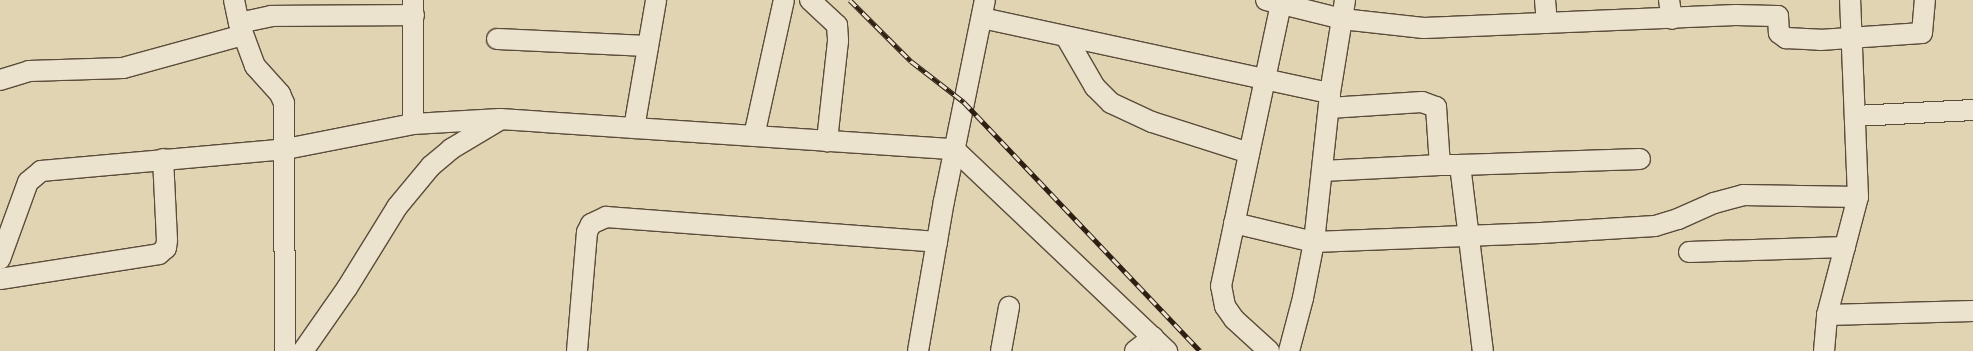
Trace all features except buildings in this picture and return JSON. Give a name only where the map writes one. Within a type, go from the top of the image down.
[{"type":"street","points":[[234,0],[241,29],[255,66],[280,94],[284,103],[286,149],[285,351]]},
{"type":"street","points":[[634,128],[656,0]]},
{"type":"street","points":[[754,136],[784,0]]},
{"type":"street","points":[[810,0],[837,24],[838,41],[827,141]]},
{"type":"street","points":[[1289,351],[1303,298],[1314,242],[1329,101],[1346,0]]},
{"type":"street","points":[[1545,0],[1547,23]]},
{"type":"street","points":[[1824,351],[1827,315],[1858,197],[1850,0]]},
{"type":"street","points":[[1269,351],[1234,319],[1224,306],[1220,286],[1265,81],[1277,1],[1342,19],[1424,28],[1547,23],[1670,9],[1777,8],[1779,33],[1786,38],[1820,40],[1851,36],[1895,37],[1922,33],[1925,0]]},
{"type":"street","points":[[0,80],[29,71],[123,68],[241,29],[271,16],[413,8],[413,124]]},
{"type":"street","points":[[918,351],[954,149],[984,9],[1066,37],[1265,81],[1329,101],[1422,102],[1431,104],[1436,107],[1440,165]]},
{"type":"street","points":[[1066,37],[1095,87],[1111,103],[1152,122],[1249,154]]},
{"type":"street","points":[[497,39],[648,46]]},
{"type":"street","points":[[1855,116],[1973,110]]},
{"type":"street","points":[[303,351],[347,288],[397,207],[431,166],[451,149],[500,119]]},
{"type":"street","points":[[0,259],[28,182],[41,171],[286,149],[413,124],[500,119],[954,149],[1166,351]]},
{"type":"street","points":[[0,278],[159,254],[166,248],[168,240],[163,159]]},
{"type":"street","points":[[1322,171],[1440,165],[1640,159]]},
{"type":"street","points":[[1460,165],[1483,351]]},
{"type":"street","points":[[1234,223],[1314,242],[1655,226],[1714,203],[1744,195],[1858,197]]},
{"type":"street","points":[[578,351],[587,232],[592,224],[606,217],[937,242]]},
{"type":"street","points":[[1689,252],[1845,247]]},
{"type":"street","points":[[1001,351],[1009,307]]},
{"type":"street","points":[[1827,315],[1973,311]]},
{"type":"street","points":[[1136,351],[1153,337]]},
{"type":"railway","points":[[850,0],[911,61],[964,102],[1200,351]]}]
